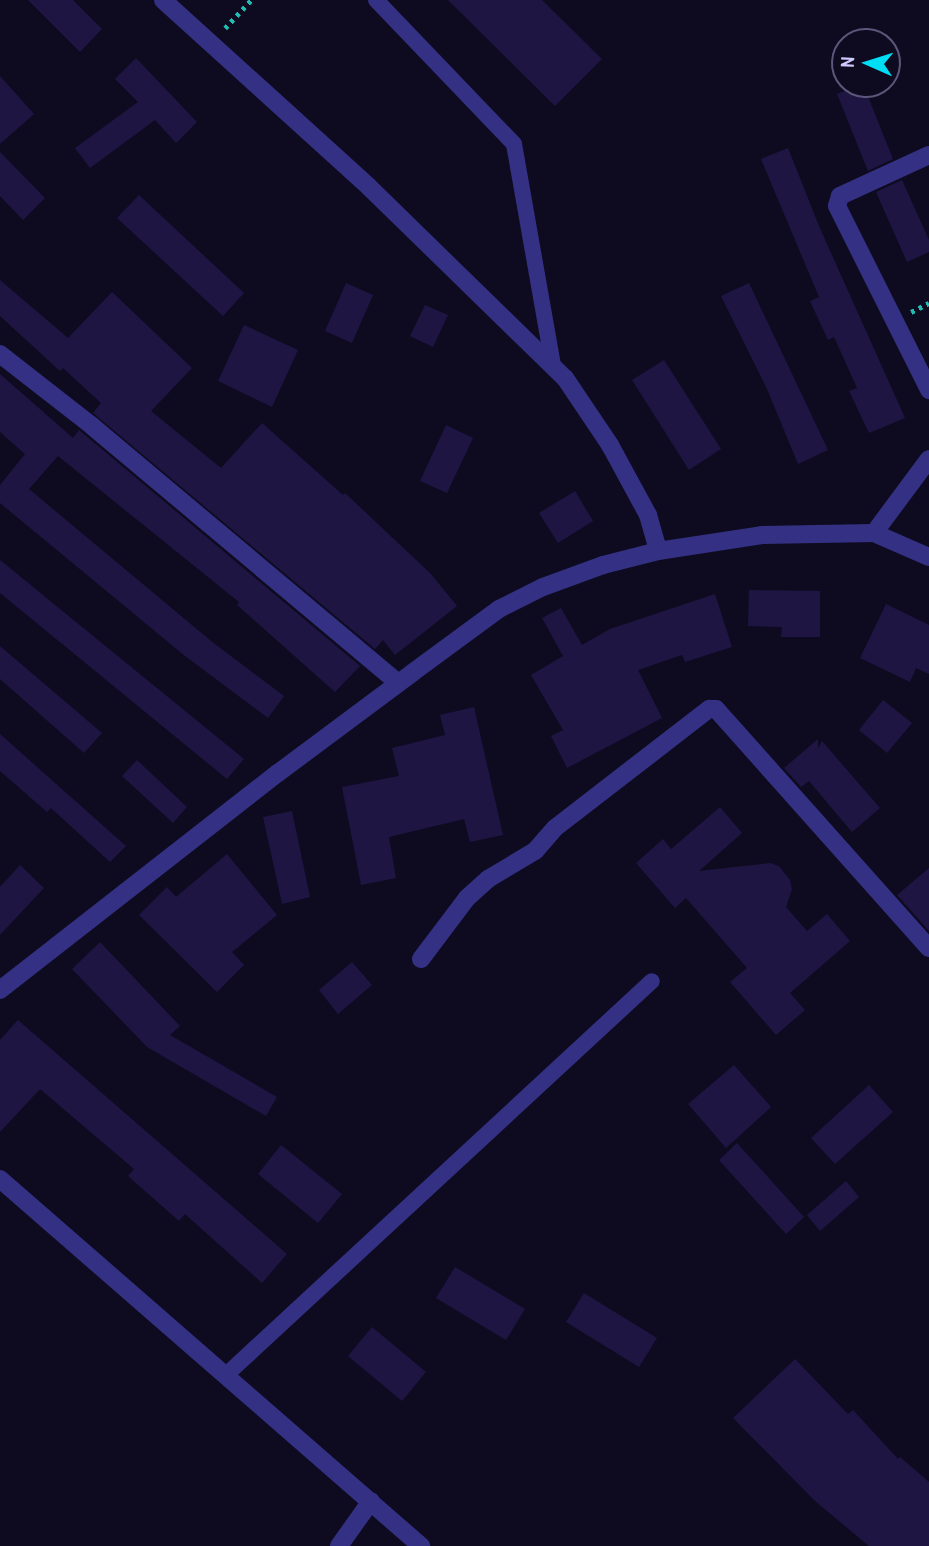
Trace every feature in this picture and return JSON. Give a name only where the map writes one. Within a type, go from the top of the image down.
[{"type":"street","points":[[163,0],[213,42],[369,187],[565,378],[610,445],[648,516],[658,551]]},
{"type":"street","points":[[929,155],[840,196],[837,206],[929,390]]},
{"type":"street","points":[[0,354],[92,426],[398,683]]},
{"type":"street","points":[[874,533],[929,459]]},
{"type":"street","points":[[0,990],[398,683],[499,608],[543,586],[603,565],[658,551],[762,535],[874,533],[929,558]]},
{"type":"street","points":[[421,958],[467,898],[488,878],[535,851],[555,828],[709,709],[716,709],[929,948]]},
{"type":"street","points":[[0,1180],[421,1546]]},
{"type":"street","points":[[339,1546],[371,1501]]},
{"type":"lane","points":[[376,0],[514,144],[553,365]]},
{"type":"lane","points":[[226,1376],[652,981]]},
{"type":"path","points":[[213,42],[251,0]]},
{"type":"building","points":[[28,0],[73,0],[102,29],[80,52]]},
{"type":"building","points":[[448,0],[542,0],[602,59],[555,106]]},
{"type":"building","points":[[136,58],[197,122],[176,143],[155,120],[90,168],[75,148],[138,102],[115,79]]},
{"type":"building","points":[[0,76],[34,114],[0,144]]},
{"type":"building","points":[[839,98],[869,98],[893,159],[868,171]]},
{"type":"building","points":[[788,148],[819,226],[905,418],[869,433],[849,391],[857,388],[834,337],[828,340],[810,301],[819,297],[761,159]]},
{"type":"building","points":[[0,152],[45,198],[23,220],[0,196]]},
{"type":"building","points":[[902,180],[929,240],[929,252],[907,262],[876,192]]},
{"type":"building","points":[[139,195],[244,293],[223,316],[117,218]]},
{"type":"building","points":[[0,280],[68,338],[112,292],[192,368],[151,411],[221,468],[262,423],[343,495],[345,493],[431,574],[457,606],[395,655],[383,640],[375,649],[93,413],[101,403],[63,368],[60,371],[0,316]]},
{"type":"building","points":[[346,283],[373,295],[352,343],[325,331]]},
{"type":"building","points":[[749,283],[828,450],[798,464],[767,389],[721,296]]},
{"type":"building","points":[[425,305],[448,315],[433,347],[410,336]]},
{"type":"building","points":[[244,325],[298,350],[272,407],[218,381]]},
{"type":"building","points":[[664,360],[721,449],[689,470],[632,380]]},
{"type":"building","points":[[0,374],[73,438],[79,430],[360,666],[335,692],[237,605],[239,602],[58,456],[29,489],[211,641],[284,696],[268,718],[185,656],[0,503],[0,485],[25,454],[0,432]]},
{"type":"building","points":[[446,425],[473,438],[447,493],[420,481]]},
{"type":"building","points":[[575,491],[593,521],[558,543],[539,513]]},
{"type":"building","points":[[0,560],[244,759],[227,779],[0,593]]},
{"type":"building","points":[[749,590],[820,591],[820,637],[781,637],[782,627],[748,626]]},
{"type":"building","points":[[715,594],[732,647],[685,662],[682,655],[638,670],[662,718],[567,768],[551,736],[563,730],[531,675],[563,656],[542,618],[561,608],[582,645],[610,629]]},
{"type":"building","points":[[886,604],[929,625],[929,674],[916,668],[910,682],[860,658]]},
{"type":"building","points":[[0,646],[102,733],[84,753],[0,679]]},
{"type":"building","points":[[883,700],[912,723],[887,753],[859,730]]},
{"type":"building","points":[[474,707],[503,835],[470,842],[464,819],[389,837],[396,878],[361,885],[342,787],[399,776],[392,748],[445,735],[440,715]]},
{"type":"building","points":[[0,734],[126,846],[110,862],[51,808],[47,812],[0,771]]},
{"type":"building","points":[[818,739],[818,748],[822,741],[880,808],[852,832],[809,781],[801,787],[784,768]]},
{"type":"building","points":[[137,760],[187,807],[173,823],[122,776]]},
{"type":"building","points":[[720,807],[742,833],[699,871],[770,863],[779,866],[790,880],[792,889],[786,907],[807,931],[827,914],[850,941],[790,993],[805,1010],[776,1035],[730,982],[747,968],[686,898],[675,908],[636,863],[663,839],[671,849]]},
{"type":"building","points":[[292,811],[310,897],[282,904],[263,817]]},
{"type":"building","points":[[227,854],[277,915],[232,952],[244,965],[217,992],[139,915],[167,887],[176,897]]},
{"type":"building","points":[[20,865],[44,888],[0,935],[0,887]]},
{"type":"building","points":[[929,868],[929,931],[897,895]]},
{"type":"building","points":[[100,942],[180,1026],[170,1035],[277,1097],[266,1116],[147,1047],[72,969]]},
{"type":"building","points":[[352,962],[372,985],[338,1014],[319,990]]},
{"type":"building","points":[[18,1020],[287,1254],[262,1283],[185,1214],[179,1221],[128,1176],[134,1169],[40,1089],[0,1132],[0,1040]]},
{"type":"building","points":[[734,1065],[771,1107],[726,1148],[688,1104]]},
{"type":"building","points":[[869,1085],[893,1112],[835,1164],[811,1138]]},
{"type":"building","points":[[737,1143],[804,1217],[786,1234],[719,1160]]},
{"type":"building","points":[[281,1145],[342,1194],[318,1223],[258,1174]]},
{"type":"building","points":[[846,1181],[859,1197],[820,1231],[807,1215]]},
{"type":"building","points":[[455,1267],[525,1309],[506,1340],[436,1298]]},
{"type":"building","points":[[584,1293],[657,1338],[639,1367],[566,1322]]},
{"type":"building","points":[[372,1327],[426,1372],[402,1401],[348,1356]]},
{"type":"building","points":[[795,1359],[848,1414],[853,1410],[898,1459],[900,1457],[929,1482],[929,1546],[869,1546],[815,1501],[733,1418]]}]
